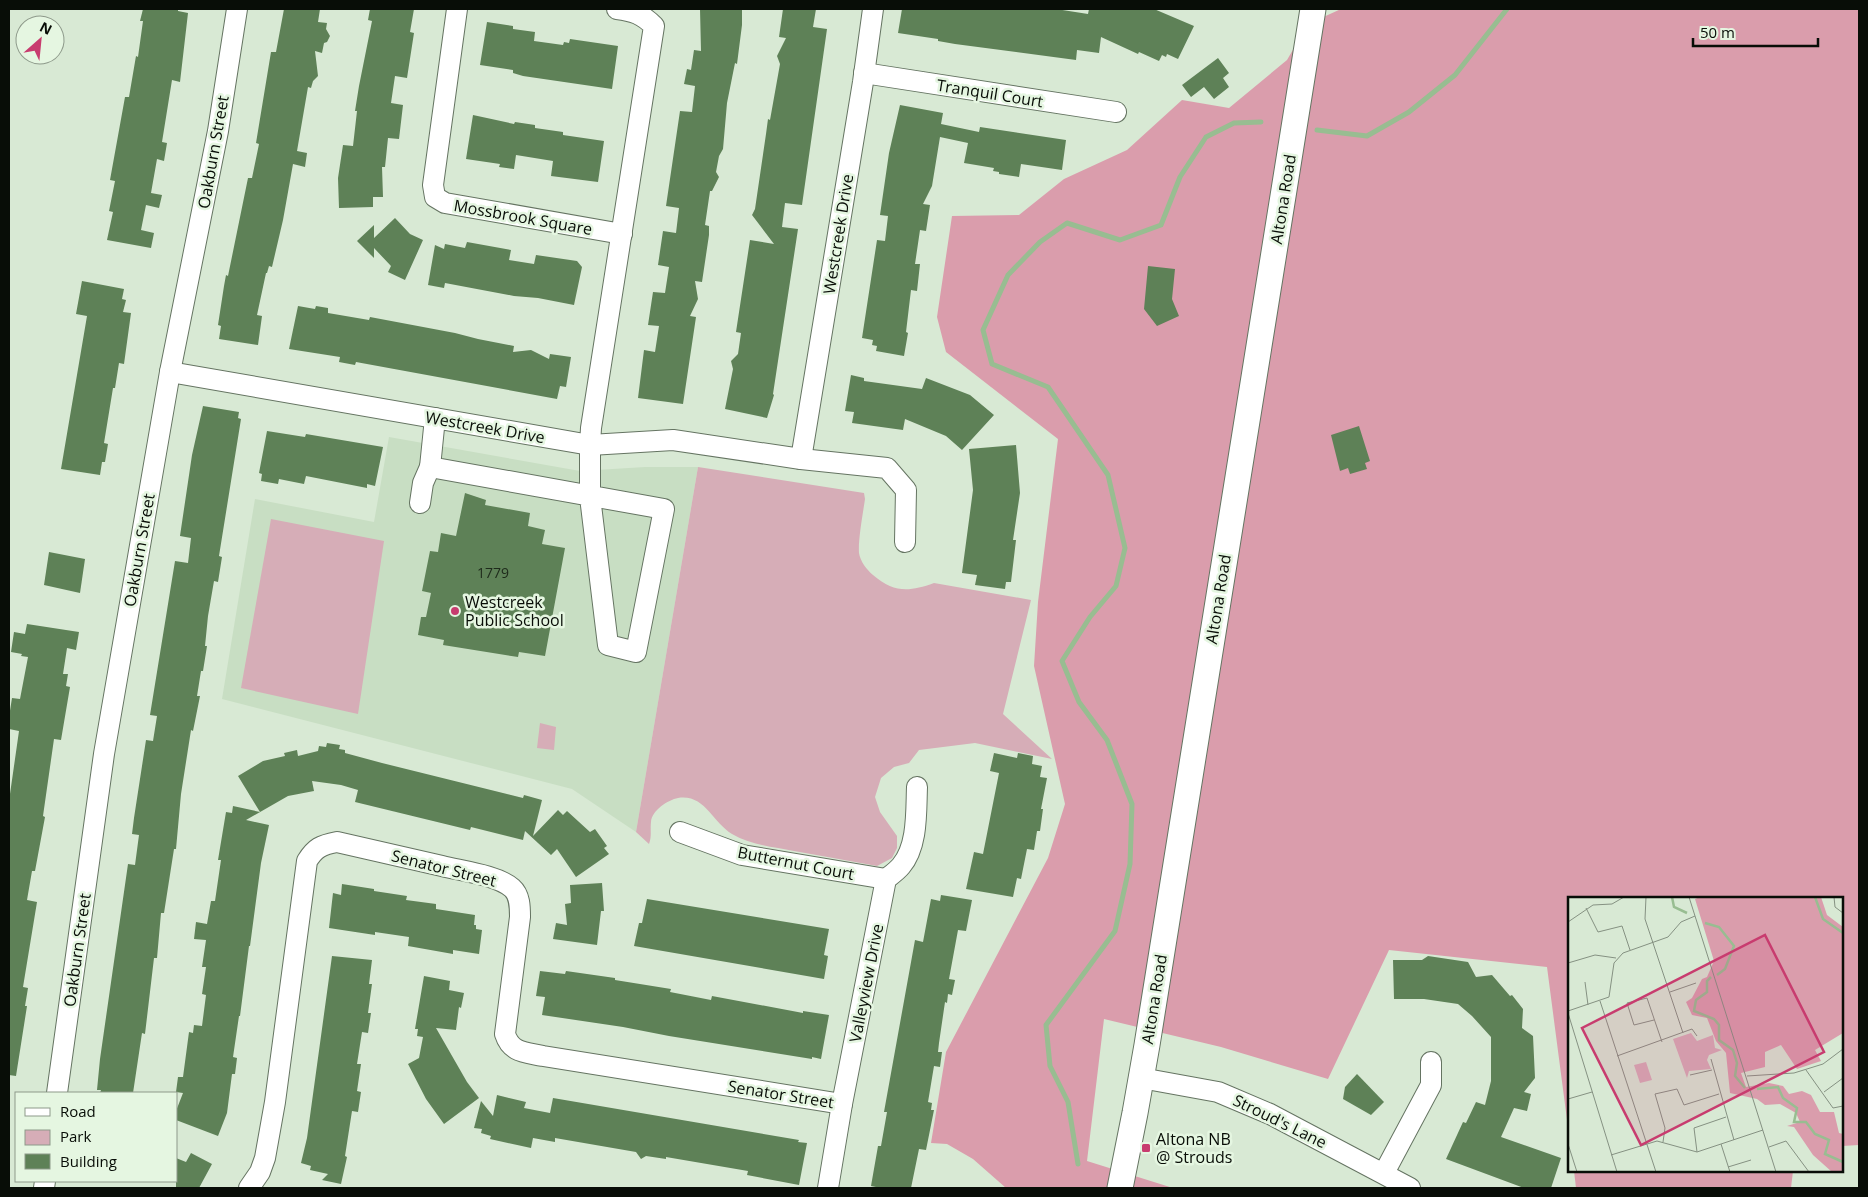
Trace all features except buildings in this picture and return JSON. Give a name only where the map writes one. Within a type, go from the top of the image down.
[{"type":"main road","name":"Altona Road","points":[[1120,1188],[1141,1078],[1313,9]]},
{"type":"street","name":"Oakburn Street","points":[[57,1092],[104,754],[170,372],[218,131],[237,9]]},
{"type":"street","name":"Mossbrook Square","points":[[457,9],[433,185],[436,197],[445,203],[622,234]]},
{"type":"street","points":[[430,467],[590,497],[606,498],[664,509],[636,652],[608,645],[590,497],[592,422],[654,26],[645,17],[630,11],[617,9]]},
{"type":"street","name":"Westcreek Drive","points":[[802,459],[873,9]]},
{"type":"street","name":"Tranquil Court","points":[[864,73],[1116,112]]},
{"type":"street","name":"Westcreek Drive","points":[[170,372],[590,445],[673,440],[802,459],[887,468],[906,490],[905,542]]},
{"type":"street","points":[[420,503],[423,483],[430,467],[435,418]]},
{"type":"street","points":[[886,879],[901,866],[912,845],[916,816],[916,786]]},
{"type":"street","name":"Butternut Court","points":[[680,832],[742,855],[886,879]]},
{"type":"street","name":"Senator Street","points":[[249,1188],[260,1172],[265,1158],[275,1102],[307,861],[312,853],[323,845],[337,842],[474,873],[498,880],[510,886],[516,892],[520,917],[505,1034],[508,1042],[514,1049],[543,1056],[842,1104]]},
{"type":"street","name":"Valleyview Drive","points":[[828,1188],[842,1104],[886,879]]},
{"type":"street","points":[[1384,1173],[1431,1085],[1432,1062]]},
{"type":"street","name":"Stroud's Lane","points":[[1141,1078],[1218,1092],[1270,1114],[1410,1188]]},
{"type":"shaded area","points":[[1341,9],[1859,9],[1859,1145],[1843,1146],[1843,897],[1568,897],[1568,1127],[1547,967],[1389,950],[1328,1079],[1221,1047],[1104,1019],[1087,1161],[1173,1188],[1006,1188],[973,1159],[947,1144],[931,1143],[946,1052],[1048,858],[1065,804],[1034,666],[1038,602],[1058,439],[946,352],[937,317],[952,216],[1019,215],[1064,179],[1127,150],[1182,100],[1229,108],[1287,60],[1308,24]]},
{"type":"shaded area","name":"Westcreek Public School","points":[[389,437],[580,471],[645,467],[698,467],[636,832],[572,789],[222,699],[255,499],[374,522]]},
{"type":"shaded area","points":[[1574,1172],[1793,1172],[1791,1188],[1576,1188]]},
{"type":"green space","points":[[698,467],[864,493],[859,553],[864,565],[871,573],[895,588],[917,588],[934,583],[1031,600],[1003,714],[1052,759],[975,743],[919,750],[909,763],[894,767],[881,778],[875,797],[880,812],[897,836],[897,848],[892,858],[877,866],[770,847],[747,841],[725,829],[702,804],[687,798],[678,798],[665,803],[654,813],[649,844],[636,832]]},
{"type":"green space","points":[[271,519],[384,541],[358,714],[241,688]]},
{"type":"green space","points":[[540,723],[556,727],[554,750],[537,748]]},
{"type":"waterway","points":[[1317,130],[1367,136],[1409,112],[1455,75],[1507,9]]},
{"type":"waterway","points":[[1078,1164],[1068,1102],[1050,1066],[1046,1025],[1115,931],[1130,864],[1132,804],[1107,740],[1079,702],[1062,661],[1090,617],[1116,586],[1125,548],[1108,475],[1048,387],[992,364],[983,330],[1008,275],[1040,242],[1067,223],[1120,240],[1161,225],[1180,177],[1206,137],[1234,123],[1261,122]]},
{"type":"place","name":"Westcreek Public School","points":[[455,611]]},
{"type":"place","name":"Altona NB @ Strouds","points":[[1146,1148]]}]
